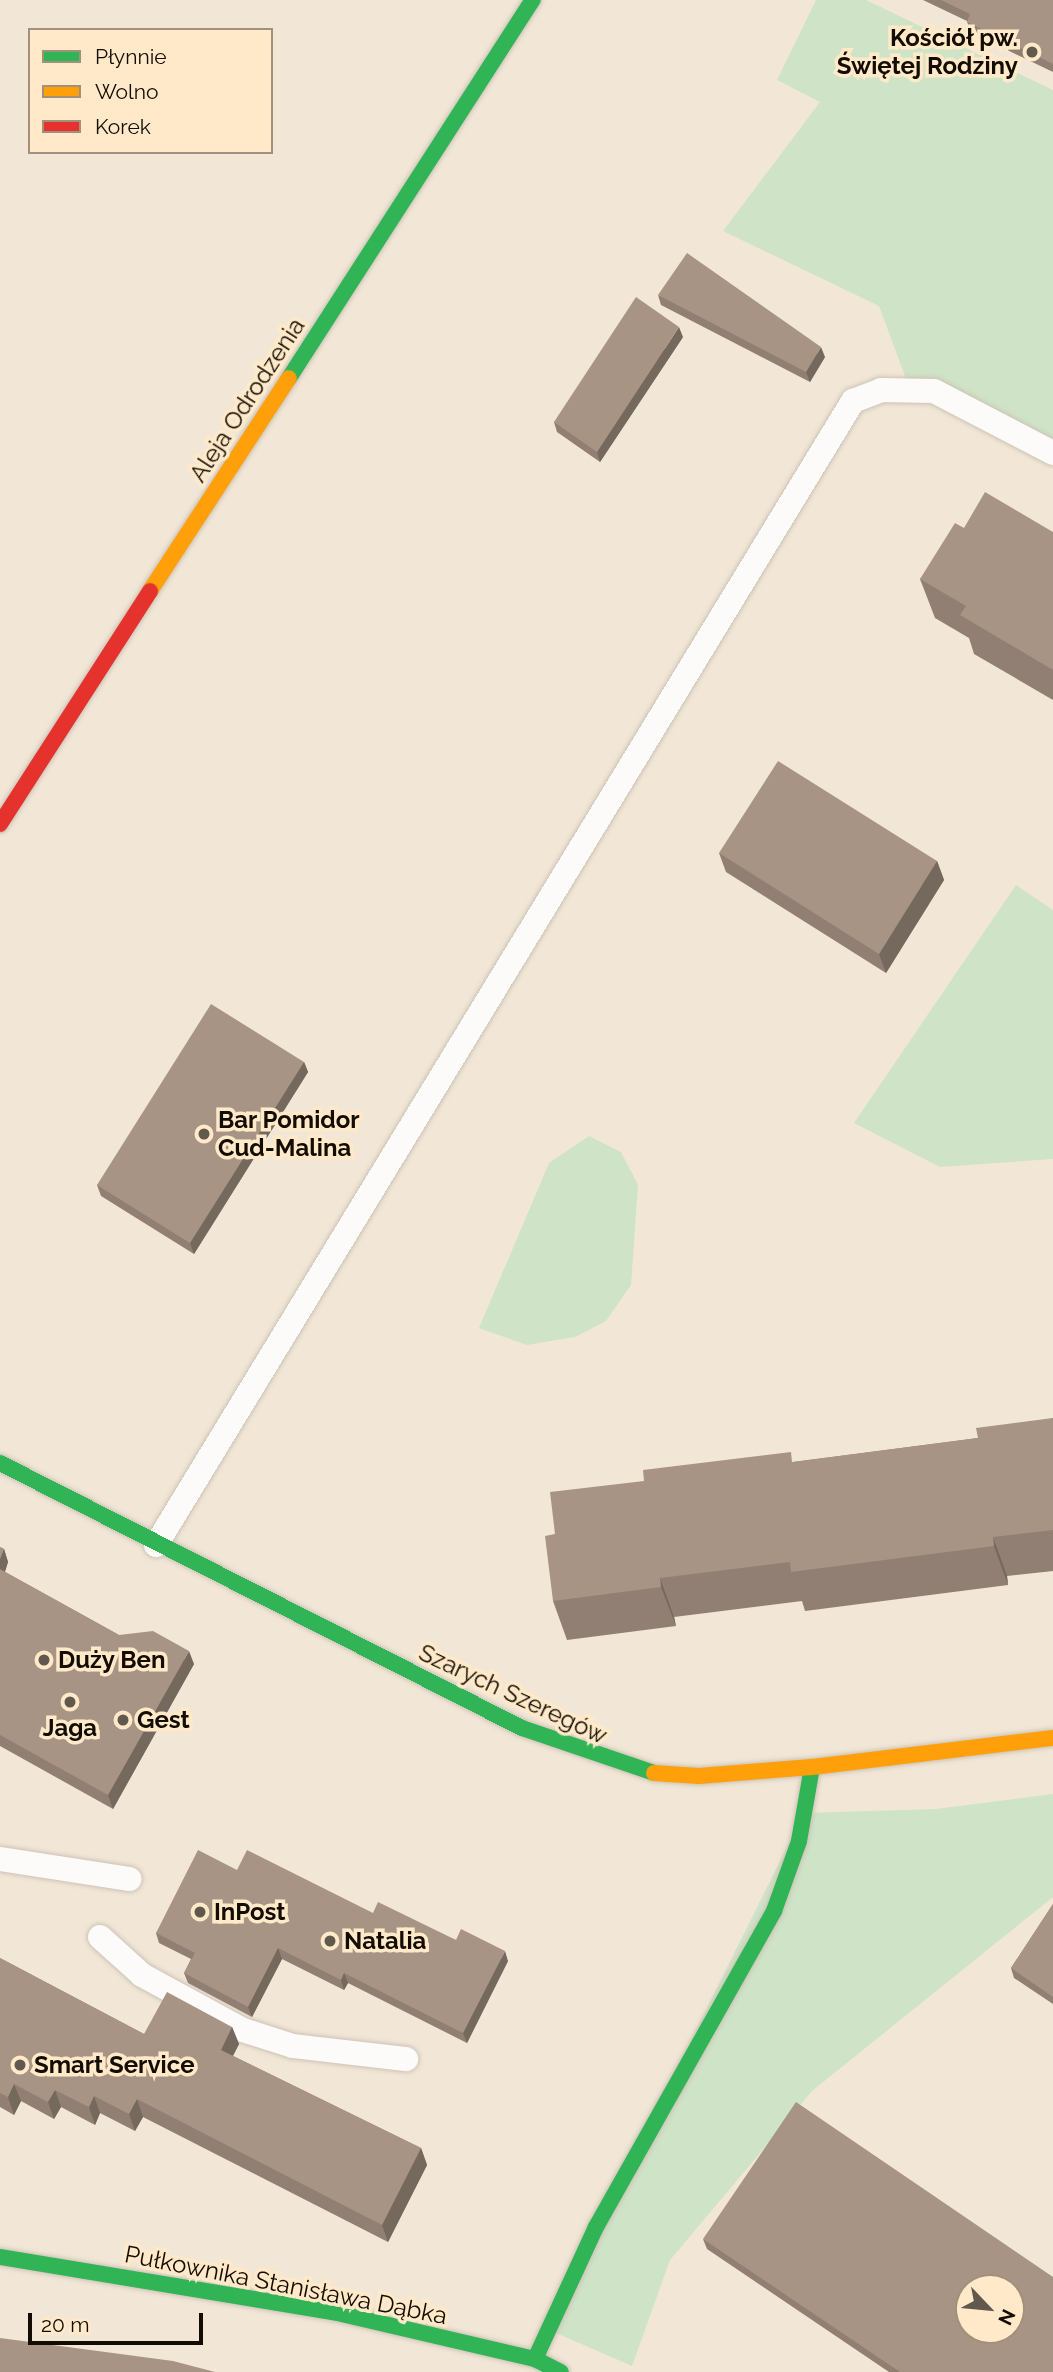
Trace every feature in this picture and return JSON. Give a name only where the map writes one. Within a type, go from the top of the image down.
[{"type":"street","name":"Aleja Odrodzenia","points":[[0,824],[533,0]]},
{"type":"street","name":"Szarych Szeregów","points":[[0,1463],[156,1545],[579,1753],[635,1772],[699,1776],[812,1767],[1053,1738]]},
{"type":"street","points":[[535,2359],[596,2227],[774,1911],[799,1841],[812,1767]]},
{"type":"street","name":"Pułkownika Stanisława Dąbka","points":[[0,2256],[333,2312],[535,2359],[561,2372]]},
{"type":"lane","points":[[156,1545],[853,401],[881,390],[934,391],[1053,453]]},
{"type":"lane","points":[[0,1859],[129,1879]]},
{"type":"lane","points":[[100,1937],[142,1975],[243,2030],[293,2046],[406,2059]]},
{"type":"green space","points":[[816,0],[866,0],[1053,90],[1053,453],[909,387],[879,306],[723,231],[820,102],[777,80]]},
{"type":"green space","points":[[1016,885],[1053,910],[1053,1159],[940,1167],[854,1123]]},
{"type":"green space","points":[[589,1136],[621,1152],[638,1185],[631,1285],[606,1321],[575,1337],[527,1345],[479,1328],[549,1163]]},
{"type":"green space","points":[[1053,1794],[1053,1897],[812,2091],[670,2260],[632,2366],[547,2329],[804,1813],[936,1809]]},
{"type":"building","name":"Kościół pw. Świętej Rodziny","points":[[941,0],[1053,0],[1053,64],[967,22],[970,14]]},
{"type":"building","points":[[687,253],[821,347],[806,372],[658,295]]},
{"type":"building","points":[[636,297],[679,327],[597,452],[554,422]]},
{"type":"building","points":[[985,492],[1053,532],[1053,670],[960,615],[966,606],[920,579],[955,523],[964,528]]},
{"type":"building","points":[[778,761],[937,861],[879,954],[719,853]]},
{"type":"building","name":"Bar Pomidor Cud-Malina","points":[[211,1004],[304,1062],[190,1243],[97,1185]]},
{"type":"building","points":[[1053,1418],[1053,1530],[993,1537],[994,1546],[791,1572],[790,1562],[660,1578],[661,1587],[553,1601],[545,1536],[555,1534],[550,1492],[644,1481],[643,1470],[791,1452],[792,1462],[978,1438],[976,1428]]},
{"type":"building","points":[[0,1569],[119,1635],[153,1631],[189,1651],[108,1795],[0,1735]]},
{"type":"building","points":[[198,1850],[237,1870],[247,1850],[373,1913],[378,1902],[456,1940],[461,1929],[505,1951],[463,2033],[344,1973],[341,1980],[278,1948],[248,2007],[184,1973],[195,1953],[156,1933]]},
{"type":"building","points":[[1053,1904],[1053,1997],[1011,1968]]},
{"type":"building","points":[[0,1958],[144,2034],[167,1992],[232,2027],[221,2050],[421,2148],[382,2225],[137,2099],[129,2114],[94,2096],[89,2107],[55,2090],[48,2102],[14,2084],[8,2097],[0,2093]]},
{"type":"building","points":[[796,2102],[1053,2277],[1053,2372],[900,2372],[703,2239]]},
{"type":"building","points":[[0,2338],[173,2361],[215,2372],[0,2372]]},
{"type":"traffic: fast","points":[[289,378],[533,0]]},
{"type":"traffic: fast","points":[[0,1463],[522,1728],[654,1773]]},
{"type":"traffic: fast","points":[[535,2359],[596,2227],[774,1911],[799,1841],[812,1767]]},
{"type":"traffic: fast","points":[[0,2257],[333,2312],[535,2359],[561,2372]]},
{"type":"traffic: slow","points":[[150,591],[289,378]]},
{"type":"traffic: slow","points":[[654,1773],[699,1776],[812,1767],[1053,1738]]},
{"type":"traffic: jam","points":[[0,824],[150,591]]},
{"type":"place","name":"Kościół pw. Świętej Rodziny","points":[[1032,52]]},
{"type":"place","name":"Bar Pomidor Cud-Malina","points":[[204,1134]]},
{"type":"place","name":"Duży Ben","points":[[44,1660]]},
{"type":"place","name":"Jaga","points":[[70,1702]]},
{"type":"place","name":"Gest","points":[[123,1720]]},
{"type":"place","name":"InPost","points":[[200,1912]]},
{"type":"place","name":"Natalia","points":[[330,1941]]},
{"type":"place","name":"Smart Service","points":[[20,2065]]}]
